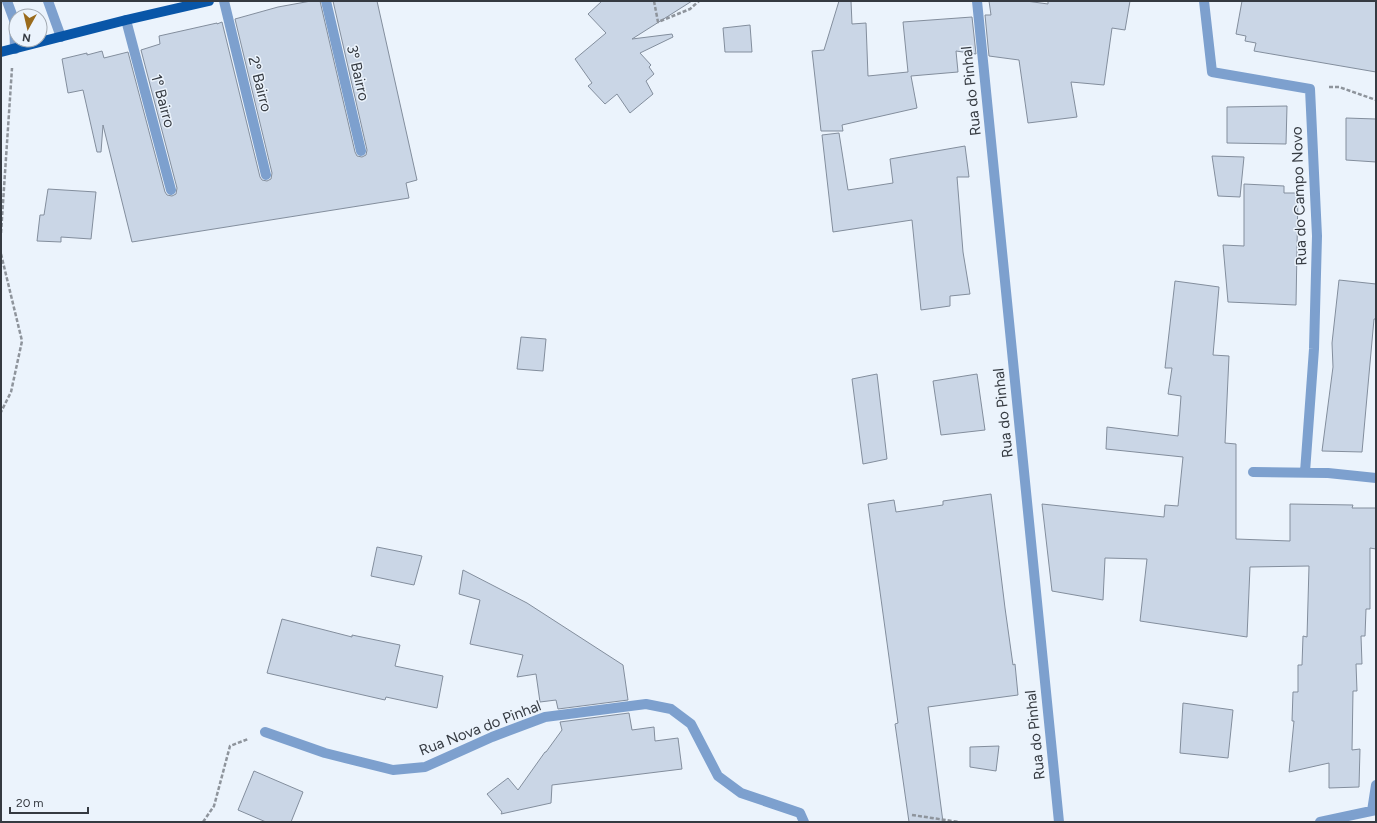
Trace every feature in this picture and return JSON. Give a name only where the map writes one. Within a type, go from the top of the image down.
[{"type":"main road","points":[[1,52],[208,1]]},
{"type":"street","points":[[7,1],[14,20],[15,49]]},
{"type":"street","points":[[48,1],[61,37]]},
{"type":"street","name":"2º Bairro","points":[[224,1],[266,175]]},
{"type":"street","name":"3º Bairro","points":[[326,1],[361,151]]},
{"type":"street","name":"Rua do Pinhal","points":[[977,1],[1059,822]]},
{"type":"street","points":[[1204,1],[1212,72],[1310,89]]},
{"type":"street","name":"1º Bairro","points":[[126,20],[171,190]]},
{"type":"street","name":"Rua do Campo Novo","points":[[1305,472],[1314,348],[1317,236],[1310,89]]},
{"type":"street","points":[[1253,472],[1328,473],[1376,478]]},
{"type":"street","name":"Rua Nova do Pinhal","points":[[265,732],[325,753],[393,770],[425,767],[492,737],[545,717],[646,704],[671,709],[691,724],[718,776],[741,793],[800,813],[804,822]]},
{"type":"street","points":[[1320,822],[1374,810],[1376,785]]},
{"type":"path","points":[[654,1],[658,22],[690,9],[699,1]]},
{"type":"path","points":[[1,234],[11,79],[15,49]]},
{"type":"path","points":[[1310,89],[1339,87],[1376,100]]},
{"type":"path","points":[[1,254],[22,341],[11,392],[1,412]]},
{"type":"path","points":[[203,822],[214,806],[230,746],[265,732]]},
{"type":"path","points":[[912,815],[959,822]]},
{"type":"building","points":[[311,1],[320,1],[355,152],[357,156],[362,157],[366,155],[367,150],[333,1],[377,1],[417,180],[406,183],[409,198],[132,242],[103,125],[101,152],[97,152],[83,90],[68,93],[62,59],[102,51],[104,58],[128,52],[165,192],[167,195],[172,196],[176,194],[177,188],[141,50],[160,44],[159,36],[222,22],[260,177],[262,180],[267,181],[271,179],[272,173],[235,19],[278,7]]},
{"type":"building","points":[[602,1],[692,1],[632,39],[672,34],[673,37],[640,53],[651,65],[649,67],[654,74],[646,81],[653,94],[630,113],[617,94],[605,104],[588,86],[592,83],[575,59],[606,33],[588,14]]},
{"type":"building","points":[[839,1],[851,1],[852,24],[866,23],[868,76],[908,72],[903,22],[972,17],[976,54],[956,51],[958,72],[911,76],[917,108],[842,125],[843,131],[821,131],[812,51],[824,50]]},
{"type":"building","points":[[989,1],[1026,1],[1048,4],[1048,1],[1130,1],[1125,30],[1112,28],[1104,85],[1071,82],[1077,117],[1028,123],[1019,60],[989,56],[985,15],[991,15]]},
{"type":"building","points":[[1242,1],[1376,1],[1376,72],[1254,51],[1256,43],[1245,41],[1246,36],[1236,34]]},
{"type":"building","points":[[750,25],[752,52],[725,52],[723,28]]},
{"type":"building","points":[[1287,106],[1286,144],[1227,143],[1227,107]]},
{"type":"building","points":[[1346,118],[1376,119],[1376,162],[1346,160]]},
{"type":"building","points":[[839,133],[848,190],[893,183],[890,159],[965,146],[969,177],[957,177],[963,252],[970,294],[950,296],[950,306],[921,310],[912,220],[833,232],[822,135]]},
{"type":"building","points":[[1212,156],[1244,157],[1240,197],[1218,196]]},
{"type":"building","points":[[1244,184],[1284,186],[1284,193],[1298,193],[1296,305],[1228,302],[1223,245],[1244,246]]},
{"type":"building","points":[[48,189],[96,192],[91,239],[61,237],[61,242],[37,241],[40,215],[44,215]]},
{"type":"building","points":[[1339,280],[1376,284],[1376,319],[1374,319],[1362,452],[1322,451],[1333,367],[1332,343]]},
{"type":"building","points":[[1175,281],[1219,287],[1213,355],[1229,356],[1225,443],[1236,444],[1236,539],[1290,541],[1290,504],[1353,505],[1352,508],[1376,508],[1376,549],[1370,548],[1370,609],[1366,609],[1365,636],[1361,636],[1362,664],[1356,664],[1357,691],[1353,691],[1352,750],[1360,749],[1359,787],[1329,788],[1329,763],[1289,772],[1294,721],[1292,721],[1293,692],[1298,692],[1298,665],[1302,665],[1303,636],[1307,637],[1309,566],[1250,567],[1247,637],[1140,621],[1147,559],[1105,558],[1103,600],[1052,591],[1042,504],[1164,517],[1165,505],[1178,506],[1183,457],[1106,449],[1107,427],[1178,436],[1181,396],[1168,394],[1172,368],[1165,368]]},
{"type":"building","points":[[521,337],[546,339],[543,371],[517,369]]},
{"type":"building","points":[[877,374],[887,459],[863,464],[852,379]]},
{"type":"building","points":[[977,374],[985,430],[941,435],[933,381]]},
{"type":"building","points":[[991,494],[1005,608],[1013,665],[1015,664],[1018,695],[928,707],[943,822],[909,822],[895,724],[898,723],[868,504],[894,500],[896,512],[943,505],[943,501]]},
{"type":"building","points":[[377,547],[422,556],[414,585],[371,576]]},
{"type":"building","points":[[463,570],[527,603],[623,665],[628,700],[558,709],[556,700],[540,702],[536,674],[517,677],[523,655],[470,644],[480,600],[459,594]]},
{"type":"building","points":[[282,619],[352,637],[352,635],[400,645],[395,666],[443,676],[437,708],[386,697],[385,700],[267,673]]},
{"type":"building","points":[[1183,703],[1233,710],[1228,758],[1180,753]]},
{"type":"building","points":[[629,713],[632,730],[654,727],[655,741],[678,738],[682,769],[552,785],[551,803],[501,814],[502,812],[487,794],[508,778],[518,790],[562,730],[560,722]]},
{"type":"building","points":[[999,746],[996,771],[970,767],[970,747]]},
{"type":"building","points":[[254,771],[303,792],[291,822],[266,822],[238,810]]}]
